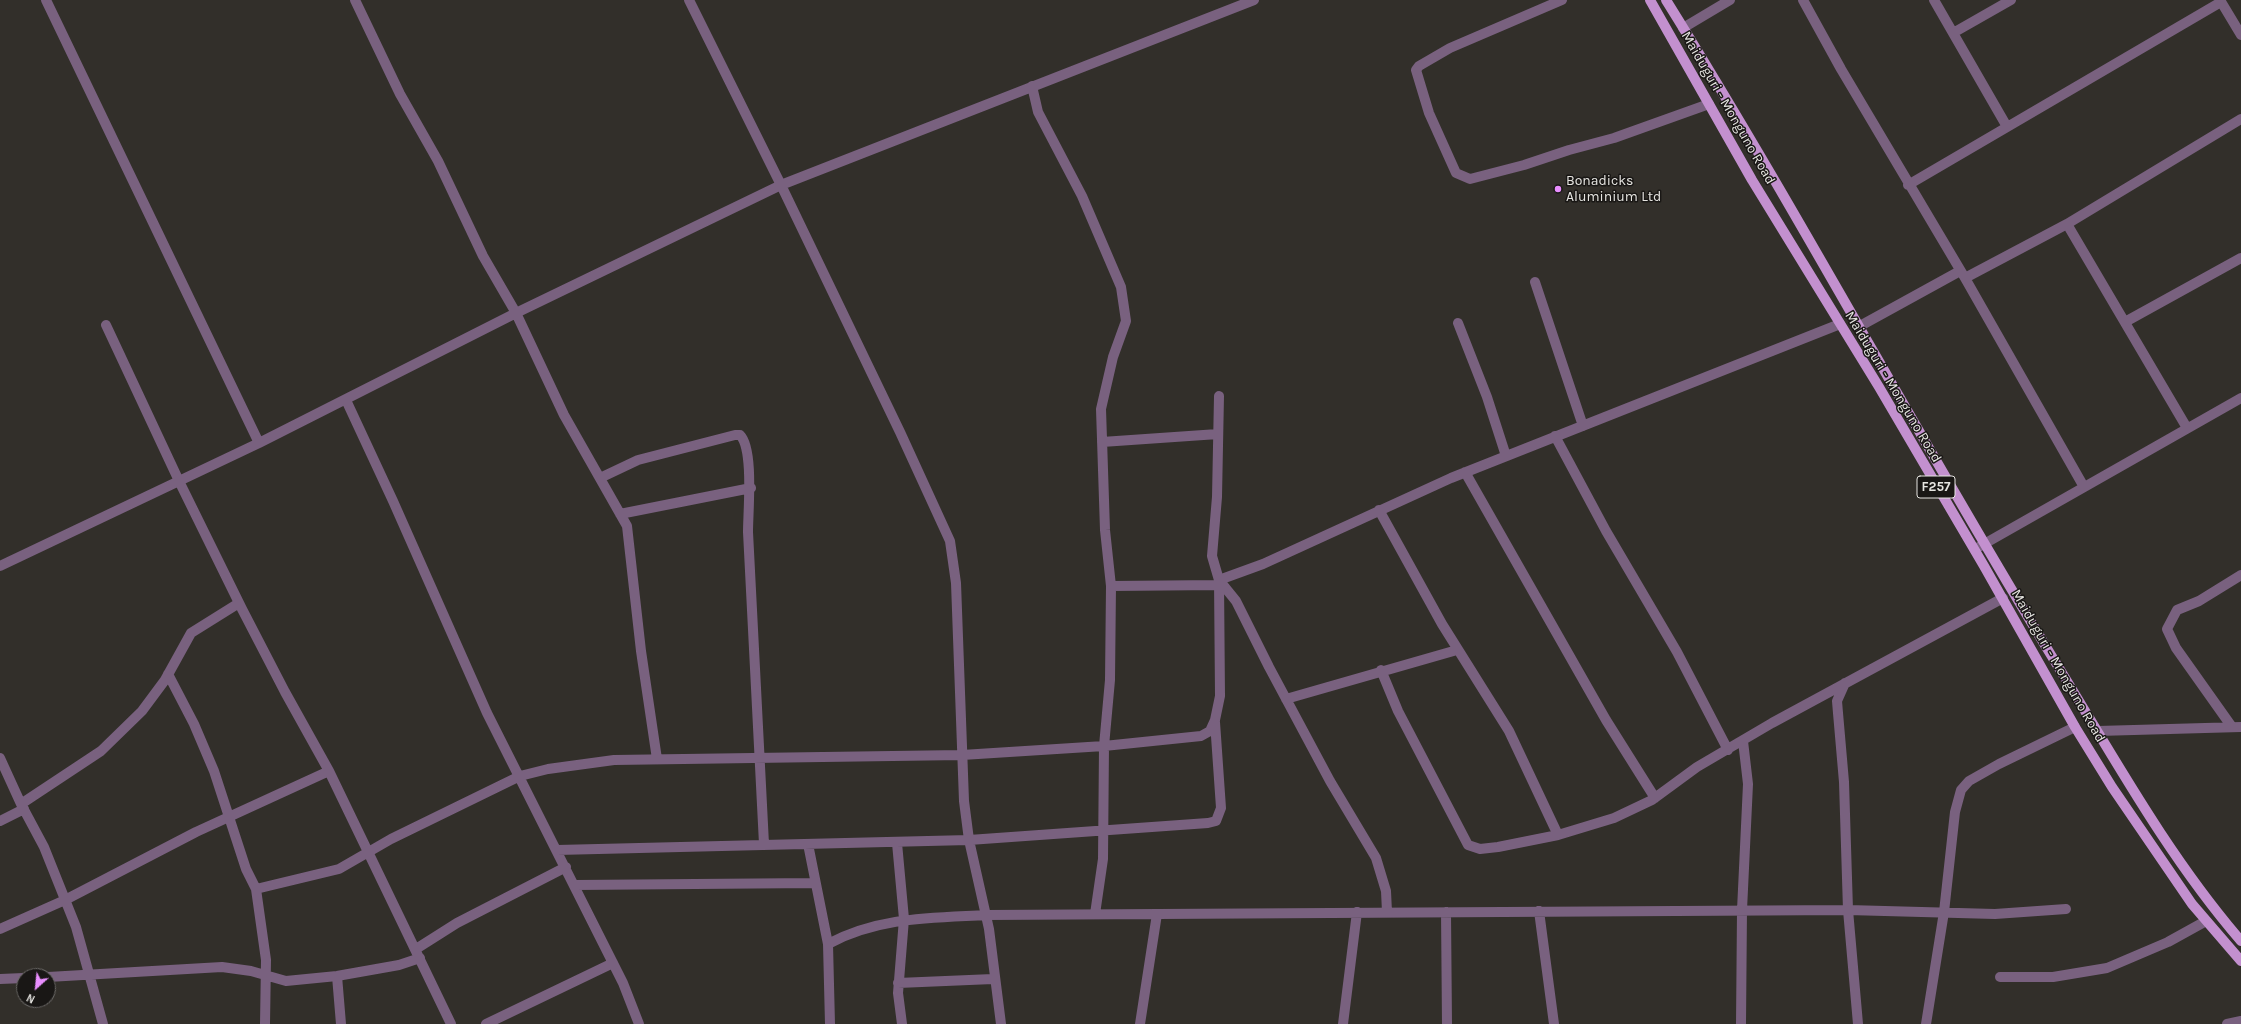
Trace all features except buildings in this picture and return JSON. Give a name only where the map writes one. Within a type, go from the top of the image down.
[{"type":"main road","name":"Maiduguri - Monguno Road","points":[[1650,0],[1708,104],[2003,598],[2075,727],[2112,787],[2206,921],[2241,961]]},
{"type":"main road","name":"Maiduguri - Monguno Road","points":[[1666,0],[1860,326],[1984,543],[2151,820],[2219,916],[2241,941]]},
{"type":"street","points":[[46,0],[259,443]]},
{"type":"street","points":[[355,0],[400,94],[438,161],[483,256],[516,313],[564,415],[627,526],[640,651],[657,759]]},
{"type":"street","points":[[689,0],[781,185],[897,425],[950,541],[956,583],[964,801],[969,840],[986,915],[993,979],[1001,1024]]},
{"type":"street","points":[[0,566],[259,443],[516,313],[781,185],[1254,0]]},
{"type":"street","points":[[1562,0],[1450,48],[1419,66],[1416,70],[1429,113],[1456,173],[1470,179],[1524,166],[1569,150],[1614,138],[1708,104]]},
{"type":"street","points":[[1683,28],[1730,0]]},
{"type":"street","points":[[1803,0],[1908,185],[1962,274],[2084,487]]},
{"type":"street","points":[[1934,0],[2006,126]]},
{"type":"street","points":[[1953,33],[2011,0]]},
{"type":"street","points":[[1908,185],[2221,1],[2241,35]]},
{"type":"street","points":[[1032,86],[1038,112],[1082,196],[1121,287],[1126,321],[1113,357],[1101,409],[1105,530],[1111,586],[1110,680],[1104,746],[1103,859],[1095,914]]},
{"type":"street","points":[[1860,326],[1962,274],[2067,224],[2241,119]]},
{"type":"street","points":[[2067,224],[2187,428]]},
{"type":"street","points":[[2125,322],[2241,258]]},
{"type":"street","points":[[1535,282],[1583,426]]},
{"type":"street","points":[[1458,323],[1487,397],[1506,456]]},
{"type":"street","points":[[1111,586],[1219,582],[1263,564],[1465,472],[1840,324]]},
{"type":"street","points":[[106,325],[238,603],[329,771],[451,1024]]},
{"type":"street","points":[[256,890],[339,870],[369,852],[520,776],[548,769],[614,760],[962,755],[1104,746],[1201,736],[1210,731],[1215,720],[1220,696],[1219,582],[1212,556],[1217,497],[1219,396]]},
{"type":"street","points":[[1974,549],[2241,398]]},
{"type":"street","points":[[346,400],[393,501],[487,713],[575,885],[613,963],[639,1024]]},
{"type":"street","points":[[1102,442],[1218,434]]},
{"type":"street","points":[[600,478],[638,460],[740,435],[746,441],[751,488],[748,532],[764,844]]},
{"type":"street","points":[[1555,436],[1606,531],[1677,652],[1728,750]]},
{"type":"street","points":[[1465,472],[1598,706],[1655,798]]},
{"type":"street","points":[[620,514],[751,488]]},
{"type":"street","points":[[1379,510],[1457,650],[1509,731],[1558,835]]},
{"type":"street","points":[[2237,727],[2176,648],[2167,629],[2177,610],[2199,601],[2241,575]]},
{"type":"street","points":[[1219,582],[1236,601],[1330,781],[1376,858],[1386,891],[1387,912]]},
{"type":"street","points":[[1381,670],[1398,710],[1468,845],[1480,849],[1498,847],[1558,835],[1614,818],[1655,798],[1697,767],[1742,741],[1845,683],[2003,598]]},
{"type":"street","points":[[0,821],[101,751],[142,711],[168,674],[191,633],[238,603]]},
{"type":"street","points":[[1286,699],[1381,670],[1457,650]]},
{"type":"street","points":[[168,674],[194,724],[230,817],[246,869],[256,890],[266,975],[265,1024]]},
{"type":"street","points":[[1845,683],[1837,701],[1844,782],[1848,910],[1858,1024]]},
{"type":"street","points":[[557,850],[764,844],[897,843],[969,840],[1208,824],[1216,821],[1221,808],[1215,720]]},
{"type":"street","points":[[1926,1024],[1944,912],[1955,812],[1960,790],[1969,782],[1999,764],[2075,727]]},
{"type":"street","points":[[2098,731],[2237,727]]},
{"type":"street","points":[[1741,1024],[1742,910],[1748,784],[1742,741]]},
{"type":"street","points":[[0,758],[44,847],[76,927],[103,1024]]},
{"type":"street","points":[[0,929],[65,900],[196,832],[329,771]]},
{"type":"street","points":[[897,843],[904,919],[898,983],[902,1024]]},
{"type":"street","points":[[808,844],[828,944],[830,1024]]},
{"type":"street","points":[[416,949],[457,923],[566,867]]},
{"type":"street","points":[[575,885],[815,883]]},
{"type":"street","points":[[828,944],[849,932],[904,919],[986,915],[1742,910],[1848,910],[1995,914],[2066,909]]},
{"type":"street","points":[[1539,911],[1554,1024]]},
{"type":"street","points":[[1343,1024],[1357,912]]},
{"type":"street","points":[[1446,912],[1447,1024]]},
{"type":"street","points":[[1140,1024],[1157,914]]},
{"type":"street","points":[[2000,977],[2054,977],[2107,968],[2168,942],[2206,921]]},
{"type":"street","points":[[56,976],[222,967],[251,971],[286,981],[337,976],[399,965],[420,958]]},
{"type":"street","points":[[486,1024],[613,963]]},
{"type":"street","points":[[337,976],[341,1024]]},
{"type":"street","points":[[0,979],[16,978]]},
{"type":"street","points":[[898,983],[993,979]]},
{"type":"street","points":[[2227,1024],[2241,1021]]},
{"type":"place","name":"Bonadicks Aluminium Ltd","points":[[1558,189]]}]
